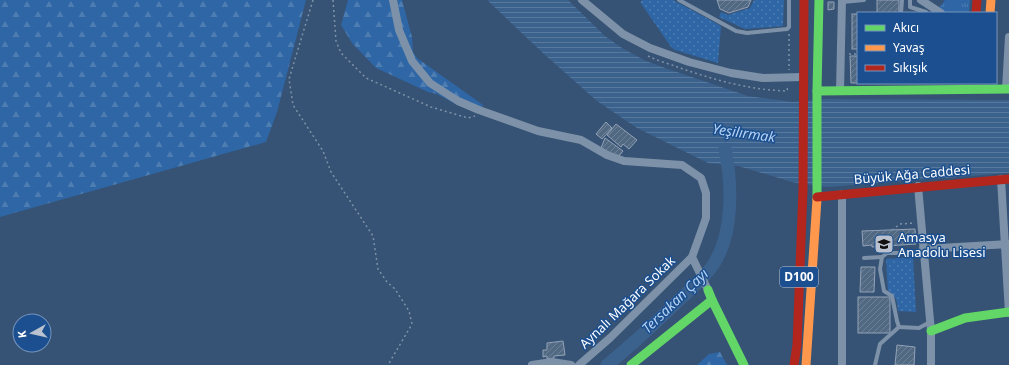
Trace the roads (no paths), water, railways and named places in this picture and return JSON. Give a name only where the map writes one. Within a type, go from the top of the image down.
[{"type":"main road","name":"D100","points":[[794,365],[797,345],[802,189],[804,0]]},
{"type":"main road","name":"D100","points":[[806,365],[817,193],[818,0]]},
{"type":"main road","points":[[976,12],[977,0]]},
{"type":"main road","points":[[990,12],[991,0]]},
{"type":"main road","points":[[817,94],[840,91],[971,86],[987,86],[1007,89]]},
{"type":"main road","name":"Büyük Ağa Caddesi","points":[[817,193],[842,194],[1005,179]]},
{"type":"main road","points":[[708,290],[744,365]]},
{"type":"main road","points":[[631,365],[712,300]]},
{"type":"main road","points":[[930,327],[965,318],[1009,313]]},
{"type":"street","points":[[393,0],[399,30],[412,61],[430,83],[458,101],[538,131],[581,140],[607,155],[624,161],[682,165],[701,178],[706,193],[706,218],[692,257],[708,290]]},
{"type":"street","points":[[582,0],[623,34],[650,48],[689,62],[731,74],[763,78],[803,77]]},
{"type":"street","points":[[922,0],[929,10],[938,0]]},
{"type":"street","points":[[840,91],[842,1]]},
{"type":"street","points":[[1007,89],[1009,37]]},
{"type":"street","points":[[1005,179],[1009,313]]},
{"type":"street","points":[[918,186],[930,327],[931,365]]},
{"type":"street","points":[[842,194],[842,365]]},
{"type":"street","points":[[923,249],[1007,245]]},
{"type":"street","name":"Aynalı Mağara Sokak","points":[[579,365],[610,338],[692,257]]},
{"type":"street","points":[[532,365],[552,362],[571,365]]},
{"type":"lane","points":[[678,0],[741,32],[782,31],[787,29],[789,27],[789,0]]},
{"type":"lane","points":[[842,1],[864,0]]},
{"type":"lane","points":[[901,12],[902,0]]},
{"type":"lane","points":[[910,0],[910,7],[926,12],[929,10]]},
{"type":"lane","points":[[864,258],[882,257],[887,253],[913,253],[923,249]]},
{"type":"lane","points":[[882,257],[880,269],[884,291],[892,296],[899,327]]},
{"type":"lane","points":[[875,365],[880,344],[899,327],[930,327]]},
{"type":"water","name":"Yeşilırmak","points":[[487,0],[568,0],[605,36],[622,48],[646,61],[748,96],[793,102],[826,99],[1009,100],[1009,173],[827,187],[792,182],[738,166],[708,163],[637,128],[597,101],[545,55]]},
{"type":"waterway","name":"Tersakan Çayı","points":[[607,365],[700,281],[713,265],[720,253],[725,239],[730,208],[729,177],[725,149]]},
{"type":"place","name":"Amasya Anadolu Lisesi","points":[[884,244]]}]
